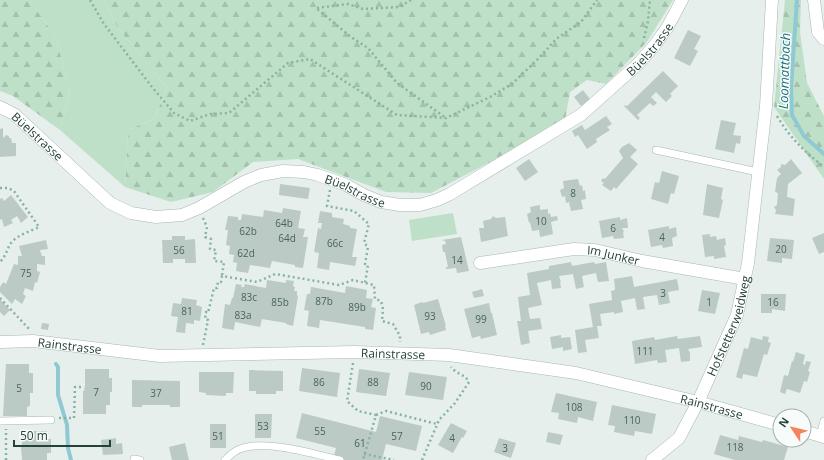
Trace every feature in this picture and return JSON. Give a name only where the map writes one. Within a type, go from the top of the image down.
[{"type":"street","name":"Büelstrasse","points":[[0,107],[14,114],[110,203],[131,213],[156,217],[182,215],[199,208],[244,182],[261,175],[283,171],[304,172],[332,179],[381,202],[400,205],[420,205],[450,194],[580,115],[638,64],[646,55],[667,28],[682,0]]},
{"type":"street","name":"Hofstetterweidweg","points":[[652,460],[679,438],[698,402],[737,315],[745,279],[766,106],[772,0]]},
{"type":"street","points":[[814,0],[818,32],[824,39]]},
{"type":"street","name":"Im Junker","points":[[480,263],[574,250],[595,250],[642,261],[745,279]]},
{"type":"street","name":"Rainstrasse","points":[[0,342],[32,341],[160,356],[354,352],[449,354],[576,373],[698,402],[772,423]]},
{"type":"street","points":[[812,433],[822,436]]},
{"type":"lane","points":[[656,150],[758,172]]},
{"type":"lane","points":[[3,421],[53,419]]},
{"type":"lane","points":[[822,436],[824,421]]},
{"type":"lane","points":[[225,460],[239,449],[260,446],[290,448],[340,460]]},
{"type":"path","points":[[90,0],[104,24],[152,88],[174,113],[190,120],[210,114],[230,113],[288,63],[310,59],[397,116],[446,118],[490,97],[512,84],[556,39],[581,22],[597,0]]},
{"type":"path","points":[[411,0],[400,7],[363,9],[348,4],[316,8],[351,37],[368,48],[397,83],[446,118]]},
{"type":"path","points":[[643,43],[648,21],[650,0]]},
{"type":"path","points":[[766,106],[771,107],[795,143],[824,167]]},
{"type":"path","points":[[332,179],[327,206],[354,211],[369,224],[364,243],[368,247],[365,264],[368,265],[365,283]]},
{"type":"path","points":[[0,188],[8,188],[14,191],[39,227],[15,239],[0,262]]},
{"type":"path","points":[[201,355],[208,320],[205,319],[206,312],[208,313],[214,288],[217,288],[218,282],[221,282],[224,262],[214,261],[216,250],[210,249],[211,239],[205,237],[206,226]]},
{"type":"path","points":[[222,276],[257,282],[275,274],[339,284],[353,280],[374,285],[375,299],[381,301],[384,309],[382,321],[393,324],[400,336],[398,353]]},
{"type":"path","points":[[0,298],[32,332],[32,341]]},
{"type":"path","points":[[354,352],[347,400],[358,411],[376,415],[386,411],[437,424]]},
{"type":"path","points":[[422,460],[439,420],[455,403],[469,382],[466,377],[453,371],[450,366],[449,354]]},
{"type":"path","points":[[53,419],[74,418],[75,387],[81,388]]},
{"type":"path","points":[[363,460],[376,415]]},
{"type":"path","points":[[3,421],[6,460]]},
{"type":"path","points":[[364,454],[394,460]]},
{"type":"green space","points":[[0,0],[29,0],[56,37],[70,93],[60,130],[13,96],[0,91]]},
{"type":"green space","points":[[29,0],[104,0],[118,28],[167,88],[154,119],[128,130],[125,187],[60,130],[70,93],[56,37]]},
{"type":"green space","points":[[104,0],[673,0],[647,42],[606,84],[587,80],[570,92],[565,120],[431,193],[386,192],[298,159],[253,162],[213,192],[171,202],[125,187],[128,130],[154,119],[167,88],[118,28]]},
{"type":"green space","points":[[785,0],[801,0],[800,32],[807,83],[824,116],[824,179],[774,107]]},
{"type":"green space","points":[[453,213],[457,234],[412,241],[409,220]]},
{"type":"building","points":[[688,30],[701,36],[694,49],[698,51],[690,66],[674,58]]},
{"type":"building","points":[[663,71],[678,86],[670,94],[672,96],[666,102],[656,92],[651,97],[657,103],[653,106],[650,103],[637,115],[640,118],[638,120],[624,106],[627,106]]},
{"type":"building","points":[[583,90],[590,99],[581,106],[574,97]]},
{"type":"building","points":[[606,116],[612,124],[607,127],[610,130],[596,139],[597,142],[587,149],[578,135],[575,137],[572,131],[582,125],[585,130]]},
{"type":"building","points":[[721,120],[736,123],[733,135],[741,136],[740,144],[736,143],[734,153],[715,149]]},
{"type":"building","points":[[3,128],[3,138],[6,135],[9,136],[12,143],[16,143],[16,156],[0,157],[0,129]]},
{"type":"building","points":[[629,143],[637,150],[630,157],[638,164],[616,189],[614,187],[611,191],[602,185],[604,183],[601,181],[603,178],[605,179],[623,158],[619,151],[622,147]]},
{"type":"building","points":[[529,159],[538,172],[525,181],[516,168]]},
{"type":"building","points":[[791,159],[802,173],[788,184],[787,197],[795,199],[793,216],[775,214],[776,210],[774,207],[777,205],[778,193],[775,192],[777,178],[781,174],[777,170],[781,167],[781,164],[785,165]]},
{"type":"building","points":[[662,171],[679,176],[674,194],[671,193],[668,204],[651,199],[655,182],[659,183]]},
{"type":"building","points":[[578,179],[580,186],[582,185],[583,191],[585,190],[586,199],[581,200],[583,209],[571,211],[569,202],[566,203],[565,196],[562,197],[560,190],[564,188],[563,181]]},
{"type":"building","points":[[280,184],[310,188],[308,199],[279,195]]},
{"type":"building","points":[[707,184],[723,188],[721,199],[723,200],[719,218],[703,215]]},
{"type":"building","points":[[11,195],[28,217],[21,223],[17,216],[11,220],[13,223],[4,227],[2,219],[0,220],[0,199],[2,198],[4,201]]},
{"type":"building","points":[[540,205],[540,210],[548,209],[548,214],[550,213],[551,217],[557,216],[558,220],[551,222],[553,234],[540,237],[539,230],[532,231],[527,214],[531,212],[530,207]]},
{"type":"building","points":[[283,208],[301,211],[298,228],[305,229],[303,237],[308,237],[303,268],[272,261],[270,268],[250,265],[248,273],[236,271],[237,263],[233,262],[234,255],[229,254],[230,246],[226,245],[228,230],[225,230],[228,216],[238,217],[238,220],[241,220],[242,214],[263,217],[264,210],[282,213]]},
{"type":"building","points":[[320,211],[332,213],[332,217],[344,219],[343,224],[350,226],[350,228],[357,229],[352,257],[357,257],[355,266],[330,262],[329,270],[317,268],[319,253],[314,252],[318,228],[321,229],[322,223],[318,223]]},
{"type":"building","points":[[493,216],[496,218],[505,217],[508,236],[481,242],[479,228],[484,228],[483,221],[491,219]]},
{"type":"building","points":[[620,217],[620,220],[627,218],[628,228],[622,228],[624,238],[614,239],[613,236],[602,238],[599,221]]},
{"type":"building","points":[[669,226],[669,229],[676,227],[677,236],[672,238],[673,246],[663,248],[662,245],[651,247],[648,230]]},
{"type":"building","points":[[824,233],[824,252],[819,254],[812,238]]},
{"type":"building","points":[[710,234],[710,237],[716,236],[717,240],[725,238],[726,245],[724,246],[726,257],[714,259],[714,256],[705,257],[702,235]]},
{"type":"building","points":[[172,236],[185,236],[185,240],[195,239],[196,263],[185,263],[185,259],[173,259],[173,263],[163,263],[162,240],[172,240]]},
{"type":"building","points":[[461,237],[469,271],[457,273],[456,268],[446,269],[446,267],[448,267],[442,245],[446,244],[445,241],[442,240]]},
{"type":"building","points":[[770,238],[794,240],[792,259],[782,258],[782,263],[767,261]]},
{"type":"building","points":[[46,240],[48,249],[40,250],[42,256],[45,256],[45,265],[37,264],[37,271],[40,272],[37,283],[35,282],[33,291],[25,288],[23,294],[26,296],[22,304],[15,299],[12,304],[0,292],[0,287],[3,282],[6,284],[14,264],[18,265],[18,256],[22,256],[19,246]]},
{"type":"building","points":[[571,262],[572,266],[594,262],[595,264],[606,262],[609,281],[598,282],[596,273],[582,276],[584,287],[576,289],[573,274],[559,276],[561,288],[552,289],[551,280],[537,283],[542,305],[528,308],[530,319],[540,318],[542,329],[528,331],[530,343],[521,345],[517,321],[521,321],[518,297],[530,295],[527,273],[549,269],[549,266]]},
{"type":"building","points":[[632,276],[634,287],[677,279],[679,290],[668,292],[670,303],[659,305],[657,295],[643,297],[645,309],[637,310],[635,298],[621,301],[623,312],[614,314],[614,312],[600,314],[602,326],[597,326],[599,338],[585,340],[587,352],[578,353],[575,330],[593,327],[589,304],[612,300],[611,291],[615,290],[614,279]]},
{"type":"building","points":[[267,280],[286,283],[286,280],[294,281],[294,291],[297,291],[298,296],[293,326],[286,323],[262,319],[260,327],[235,322],[234,330],[222,328],[225,304],[230,305],[236,284],[242,285],[241,287],[244,287],[245,284],[266,288]]},
{"type":"building","points":[[346,286],[367,290],[366,298],[373,299],[371,307],[376,308],[373,330],[365,329],[365,327],[320,320],[319,328],[307,326],[309,311],[304,310],[307,294],[310,294],[311,287],[345,293]]},
{"type":"building","points":[[482,289],[484,296],[474,298],[472,292]]},
{"type":"building","points":[[702,290],[720,293],[715,314],[698,311]]},
{"type":"building","points":[[761,294],[786,294],[785,311],[772,309],[772,313],[761,313]]},
{"type":"building","points":[[182,298],[197,300],[196,305],[202,307],[200,321],[194,320],[194,324],[186,323],[185,333],[176,332],[178,317],[171,316],[173,303],[181,304]]},
{"type":"building","points":[[0,299],[10,310],[4,316],[0,312]]},
{"type":"building","points":[[438,299],[446,330],[430,335],[429,332],[421,334],[414,305]]},
{"type":"building","points":[[489,303],[497,335],[481,339],[480,336],[472,338],[464,309]]},
{"type":"building","points":[[42,323],[49,324],[48,330],[41,329]]},
{"type":"building","points":[[561,335],[561,338],[570,337],[572,349],[563,351],[563,347],[552,349],[550,337]]},
{"type":"building","points":[[677,336],[678,339],[700,336],[702,347],[688,349],[690,353],[690,361],[681,362],[679,348],[665,350],[667,362],[658,363],[657,360],[635,364],[632,341],[654,337],[655,340]]},
{"type":"building","points":[[763,336],[769,337],[768,342],[771,343],[767,355],[764,354],[757,377],[743,374],[742,379],[736,377],[744,348],[748,349],[751,337],[762,340]]},
{"type":"building","points":[[796,352],[805,355],[803,364],[805,365],[806,361],[811,362],[808,371],[810,372],[807,382],[804,381],[800,393],[787,389],[785,394],[780,392],[784,375],[788,376]]},
{"type":"building","points":[[6,364],[29,364],[29,373],[33,373],[33,393],[30,393],[30,406],[27,407],[27,416],[3,416]]},
{"type":"building","points":[[302,368],[340,373],[337,397],[299,391]]},
{"type":"building","points":[[85,369],[109,369],[109,378],[112,378],[112,392],[110,392],[110,405],[106,405],[106,414],[83,414]]},
{"type":"building","points":[[359,369],[390,373],[386,396],[356,392]]},
{"type":"building","points":[[249,370],[283,371],[283,391],[276,391],[276,394],[256,394],[256,391],[249,391]]},
{"type":"building","points":[[199,372],[234,372],[233,393],[226,393],[226,396],[206,395],[206,393],[199,392]]},
{"type":"building","points":[[409,372],[447,377],[443,400],[405,395]]},
{"type":"building","points":[[132,380],[180,381],[180,407],[170,407],[170,405],[142,405],[142,407],[132,407]]},
{"type":"building","points":[[556,393],[597,402],[593,421],[578,417],[577,423],[558,419],[559,413],[551,412]]},
{"type":"building","points":[[612,405],[656,414],[652,434],[635,431],[634,436],[614,432],[615,426],[608,425]]},
{"type":"building","points":[[302,413],[376,432],[380,416],[422,426],[416,451],[386,444],[382,460],[333,460],[336,448],[296,438]]},
{"type":"building","points":[[255,414],[272,414],[271,438],[255,438]]},
{"type":"building","points":[[451,423],[467,431],[453,453],[438,445]]},
{"type":"building","points":[[210,424],[226,424],[226,448],[210,448]]},
{"type":"building","points":[[22,431],[47,431],[47,439],[51,439],[51,453],[47,453],[47,460],[22,460]]},
{"type":"building","points":[[548,432],[563,435],[560,445],[546,442]]},
{"type":"building","points":[[720,435],[738,440],[739,436],[762,442],[763,440],[772,443],[772,448],[788,448],[784,460],[735,460],[714,454]]},
{"type":"building","points":[[116,438],[116,444],[122,443],[123,454],[103,455],[101,440]]},
{"type":"building","points":[[499,438],[516,443],[511,458],[494,452]]},
{"type":"building","points":[[185,443],[189,460],[172,460],[169,447]]},
{"type":"waterway","name":"Loomattbach","points":[[797,0],[791,88],[792,115],[804,136],[824,154]]},
{"type":"waterway","points":[[56,364],[58,367],[58,395],[67,425],[68,448],[71,460]]}]
